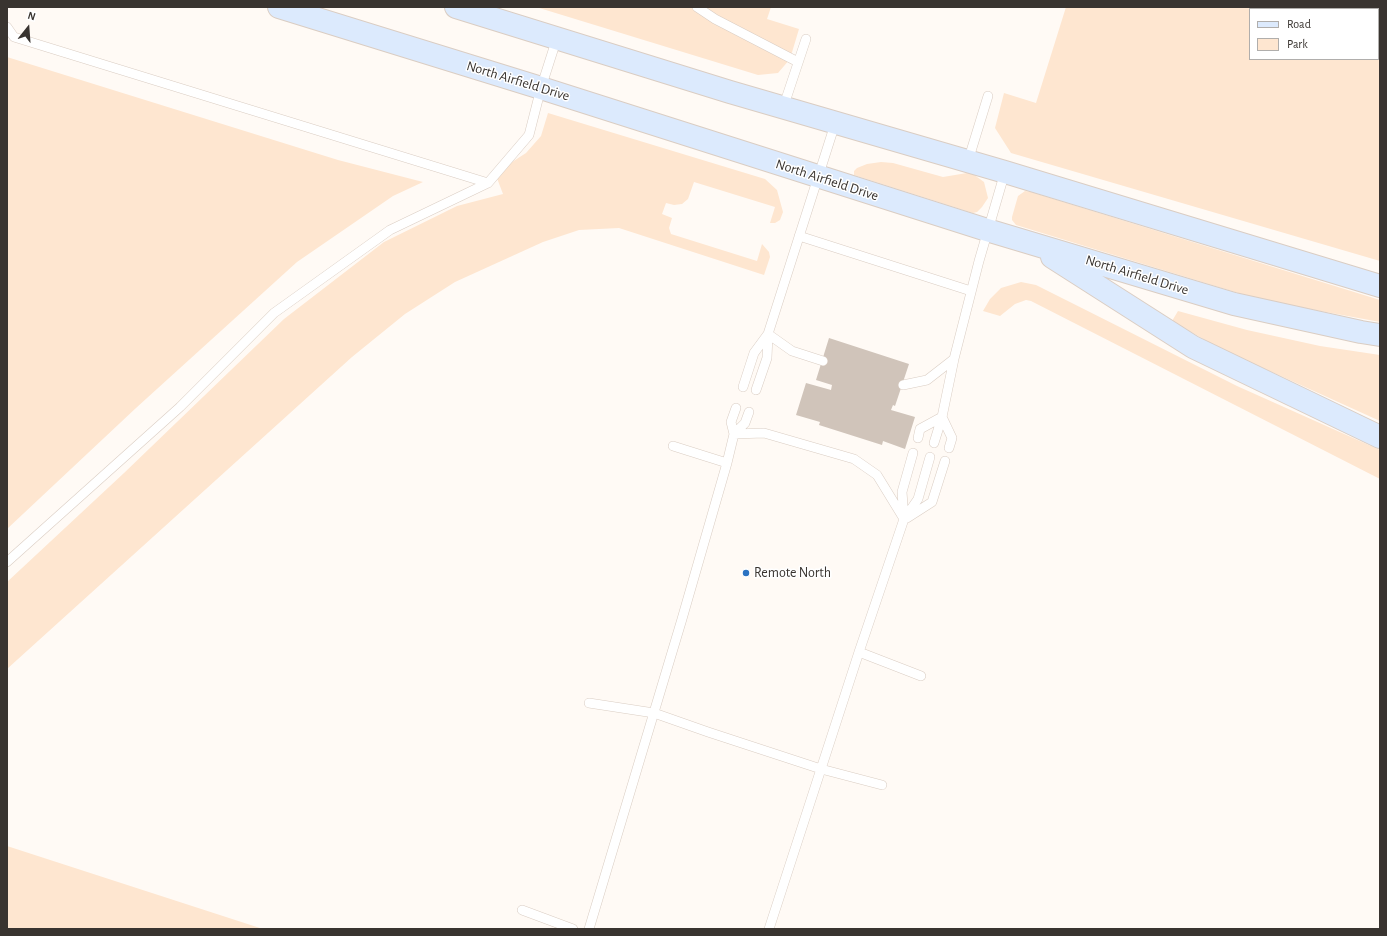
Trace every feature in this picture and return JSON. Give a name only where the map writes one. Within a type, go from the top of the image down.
[{"type":"main road","points":[[456,7],[835,124],[1005,172],[1380,286]]},
{"type":"main road","name":"North Airfield Drive","points":[[281,8],[542,88],[1031,244],[1234,304],[1380,335]]},
{"type":"main road","points":[[1031,244],[1193,348],[1380,437]]},
{"type":"lane","points":[[697,7],[715,19],[798,62]]},
{"type":"lane","points":[[7,27],[14,37],[488,183]]},
{"type":"lane","points":[[7,562],[180,407],[274,313],[390,230],[488,183],[530,135],[557,38]]},
{"type":"lane","points":[[783,108],[806,39]]},
{"type":"lane","points":[[968,162],[988,96]]},
{"type":"lane","points":[[756,390],[767,358],[768,334],[835,124]]},
{"type":"lane","points":[[934,443],[942,417],[971,291],[987,230],[1005,172]]},
{"type":"lane","points":[[799,236],[971,291]]},
{"type":"lane","points":[[768,334],[792,351],[823,361]]},
{"type":"lane","points":[[743,387],[754,353],[768,334]]},
{"type":"lane","points":[[903,385],[927,380],[954,360]]},
{"type":"lane","points":[[588,929],[654,713],[727,463],[734,434],[731,422],[736,408]]},
{"type":"lane","points":[[734,434],[745,423],[749,412]]},
{"type":"lane","points":[[918,438],[920,429],[942,417]]},
{"type":"lane","points":[[942,417],[952,438],[949,448]]},
{"type":"lane","points":[[734,434],[764,433],[854,460],[877,475],[904,519]]},
{"type":"lane","points":[[672,446],[727,463]]},
{"type":"lane","points":[[904,519],[902,492],[913,453]]},
{"type":"lane","points":[[769,929],[904,519],[918,499],[930,457]]},
{"type":"lane","points":[[904,519],[932,502],[945,461]]},
{"type":"lane","points":[[859,652],[921,676]]},
{"type":"lane","points":[[589,703],[654,713],[821,769],[882,785]]},
{"type":"lane","points":[[522,910],[573,929]]},
{"type":"green space","points":[[536,7],[771,7],[767,19],[799,29],[790,59],[778,73],[758,75]]},
{"type":"green space","points":[[1066,7],[1380,7],[1380,261],[1011,153],[995,128],[1004,93],[1036,103]]},
{"type":"green space","points":[[7,57],[338,160],[423,182],[393,196],[297,262],[136,408],[7,529]]},
{"type":"green space","points":[[548,113],[765,179],[777,190],[783,212],[780,220],[775,223],[770,223],[775,207],[694,182],[688,199],[682,204],[674,205],[666,203],[662,214],[672,218],[669,228],[671,234],[757,261],[762,244],[769,252],[770,257],[764,275],[619,228],[579,230],[543,242],[455,282],[405,314],[352,357],[7,669],[7,582],[124,473],[284,319],[384,242],[457,206],[503,194],[495,173],[526,153],[541,136]]},
{"type":"green space","points":[[881,162],[893,163],[943,177],[967,173],[973,174],[984,182],[988,198],[977,212],[973,213],[854,175],[854,171],[857,168],[867,164]]},
{"type":"green space","points":[[1025,191],[1380,300],[1380,322],[1248,296],[1016,225],[1012,220],[1012,217],[1018,196]]},
{"type":"green space","points":[[1021,282],[1036,285],[1237,386],[1380,450],[1380,479],[1031,301],[1026,300],[1015,304],[1000,316],[983,311],[990,299],[1001,288]]},
{"type":"green space","points":[[1178,311],[1247,330],[1320,346],[1380,355],[1380,421],[1219,348],[1172,321]]},
{"type":"green space","points":[[7,846],[263,929],[7,929]]},
{"type":"building","points":[[829,338],[909,364],[895,406],[893,405],[891,410],[915,417],[905,449],[883,441],[882,445],[819,425],[820,422],[796,415],[806,383],[831,390],[832,385],[816,380]]},
{"type":"place","name":"Remote North","points":[[746,573]]}]
